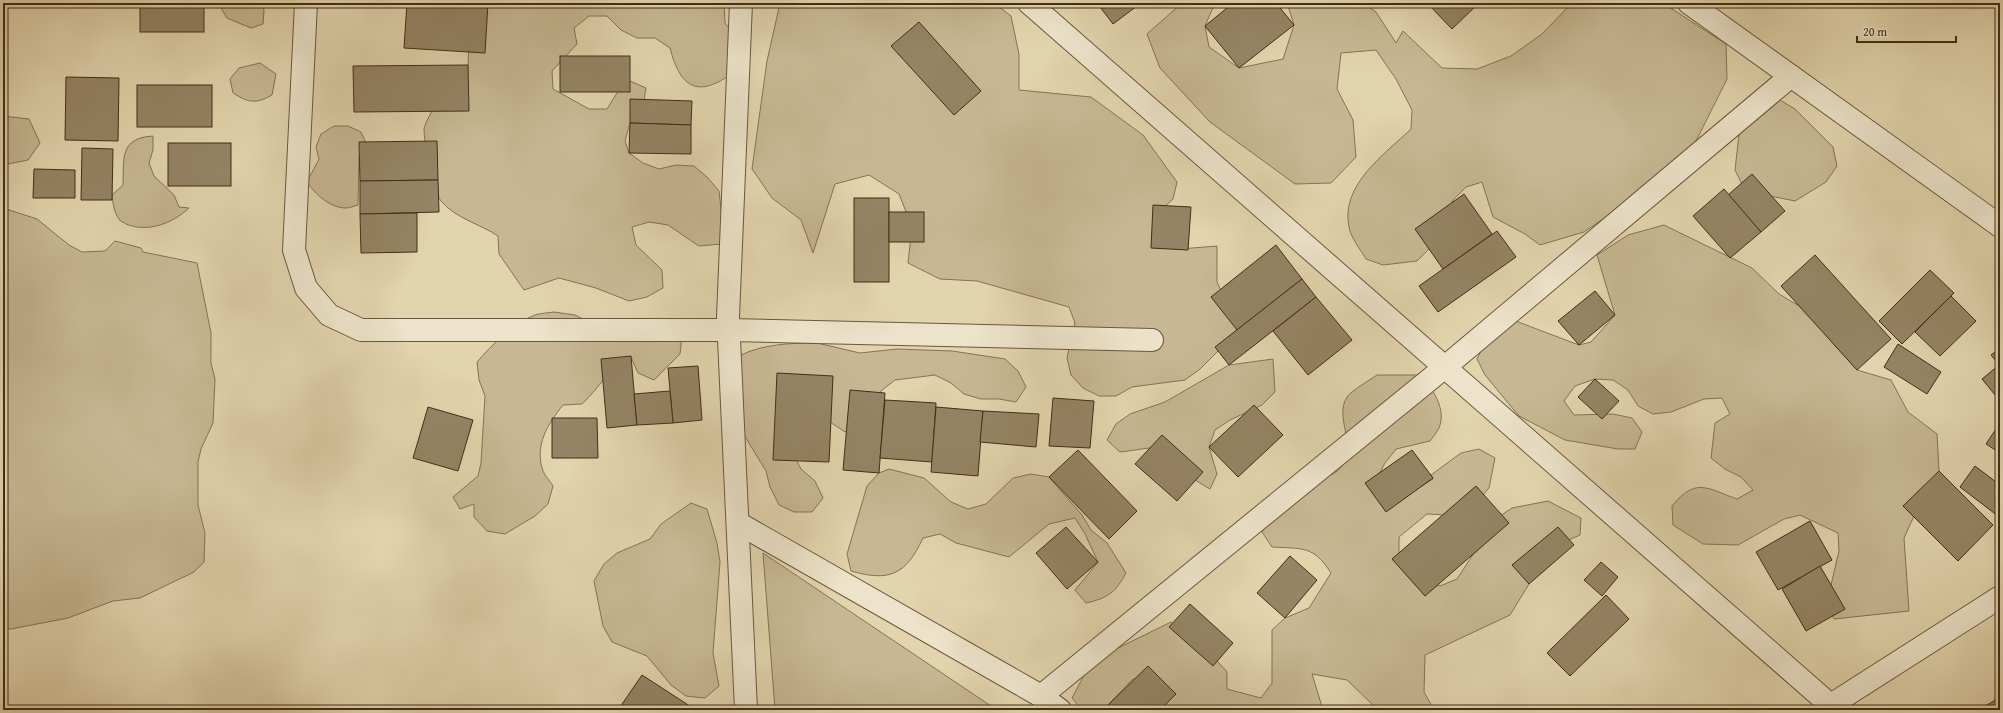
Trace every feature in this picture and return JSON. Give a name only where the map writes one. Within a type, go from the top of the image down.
[{"type":"street","points":[[306,3],[294,250],[306,288],[329,315],[361,330],[728,330],[1152,340]]},
{"type":"street","points":[[741,3],[728,330],[746,710]]},
{"type":"street","points":[[1029,3],[1445,367],[1830,708],[2000,597]]},
{"type":"street","points":[[1689,3],[2000,226]]},
{"type":"street","points":[[1040,696],[1445,367],[1791,76]]},
{"type":"street","points":[[738,523],[1040,696],[1060,710]]},
{"type":"shaded area","points":[[218,3],[262,3],[264,10],[263,24],[251,28],[227,18]]},
{"type":"shaded area","points":[[479,3],[724,3],[725,23],[736,37],[734,72],[711,85],[701,87],[693,86],[686,81],[680,73],[674,62],[670,48],[655,38],[637,38],[621,30],[607,16],[589,16],[574,28],[577,44],[552,71],[553,89],[589,109],[607,109],[617,93],[630,81],[646,88],[643,106],[630,123],[625,141],[629,153],[643,163],[659,169],[676,165],[694,166],[707,177],[719,191],[723,226],[722,244],[699,246],[668,225],[649,222],[632,227],[636,245],[662,270],[663,288],[647,297],[629,301],[596,288],[559,278],[524,290],[499,254],[498,236],[453,212],[441,201],[432,178],[426,145],[424,129],[433,109],[451,108],[468,69],[469,33]]},
{"type":"shaded area","points":[[780,3],[994,3],[1011,16],[1019,54],[1019,90],[1091,97],[1143,135],[1177,182],[1173,199],[1160,211],[1180,249],[1217,246],[1217,282],[1239,330],[1200,369],[1185,380],[1132,387],[1116,396],[1099,396],[1083,388],[1071,375],[1067,358],[1075,323],[1069,307],[977,281],[940,279],[908,263],[912,227],[899,194],[869,175],[835,184],[813,253],[801,220],[772,198],[752,169],[767,61]]},
{"type":"shaded area","points":[[1182,3],[1215,3],[1205,26],[1209,47],[1239,68],[1283,59],[1294,25],[1287,3],[1363,3],[1376,12],[1396,43],[1403,31],[1442,68],[1477,69],[1511,56],[1542,34],[1567,8],[1574,3],[1663,3],[1726,44],[1727,79],[1695,143],[1673,171],[1584,232],[1540,245],[1525,234],[1493,217],[1482,182],[1466,187],[1453,200],[1443,235],[1417,261],[1383,265],[1366,259],[1350,231],[1348,212],[1351,197],[1367,172],[1411,129],[1412,110],[1396,79],[1376,50],[1341,53],[1337,89],[1353,120],[1356,157],[1331,183],[1295,184],[1210,122],[1160,68],[1147,34]]},
{"type":"shaded area","points":[[260,63],[276,74],[272,95],[261,100],[252,101],[244,99],[233,93],[230,79],[239,68]]},
{"type":"shaded area","points":[[1780,100],[1795,109],[1833,147],[1837,166],[1826,182],[1795,201],[1760,194],[1743,186],[1735,170],[1739,134],[1759,103]]},
{"type":"shaded area","points":[[3,116],[29,119],[40,143],[28,160],[3,165]]},
{"type":"shaded area","points":[[334,126],[348,126],[361,132],[367,145],[359,156],[358,205],[347,208],[334,206],[324,200],[307,182],[319,159],[316,147],[321,134]]},
{"type":"shaded area","points":[[153,136],[153,150],[149,163],[154,176],[174,195],[179,207],[189,208],[176,218],[160,225],[151,227],[134,227],[121,221],[117,216],[113,205],[112,195],[123,185],[124,159],[129,146],[134,141]]},
{"type":"shaded area","points":[[3,208],[37,219],[69,245],[82,252],[105,251],[115,241],[141,248],[143,252],[197,263],[211,333],[211,363],[215,379],[213,423],[201,449],[198,462],[198,505],[205,533],[204,562],[194,572],[140,598],[113,601],[68,618],[11,629],[3,629]]},
{"type":"shaded area","points":[[1664,225],[1752,268],[1779,294],[1811,313],[1832,342],[1857,370],[1891,380],[1908,412],[1937,434],[1939,471],[1941,478],[1919,505],[1904,538],[1909,611],[1834,619],[1827,602],[1839,551],[1838,533],[1800,515],[1784,519],[1738,545],[1703,544],[1673,525],[1672,506],[1688,491],[1695,488],[1709,489],[1737,499],[1753,490],[1741,477],[1725,469],[1711,458],[1715,423],[1730,414],[1722,398],[1704,399],[1671,412],[1653,414],[1638,406],[1628,390],[1613,380],[1595,379],[1575,386],[1564,401],[1574,415],[1613,414],[1632,418],[1642,432],[1635,449],[1618,449],[1565,440],[1519,416],[1485,375],[1477,359],[1485,343],[1513,320],[1579,345],[1591,342],[1615,315],[1597,255],[1628,235]]},
{"type":"shaded area","points":[[554,312],[575,315],[609,332],[682,336],[680,354],[654,380],[638,373],[631,357],[616,367],[582,404],[563,405],[548,427],[541,444],[540,452],[543,471],[553,486],[548,504],[535,516],[505,534],[487,531],[474,517],[474,504],[460,509],[453,497],[478,476],[481,463],[485,396],[479,380],[477,362],[496,342],[519,323],[535,315]]},
{"type":"shaded area","points":[[817,343],[860,353],[897,349],[952,351],[1005,359],[1018,371],[1026,387],[1016,402],[999,399],[981,399],[964,394],[951,383],[935,375],[895,380],[881,391],[860,422],[845,432],[830,422],[784,436],[801,469],[815,481],[823,498],[812,512],[794,512],[779,505],[770,487],[766,471],[741,430],[739,356],[767,347],[787,344]]},
{"type":"shaded area","points":[[1273,359],[1275,392],[1262,405],[1230,420],[1215,430],[1209,447],[1217,474],[1210,489],[1195,480],[1157,447],[1120,452],[1107,440],[1116,424],[1130,414],[1165,402],[1229,365]]},
{"type":"shaded area","points":[[1377,375],[1421,375],[1434,392],[1440,406],[1441,421],[1439,428],[1430,441],[1396,449],[1385,463],[1376,480],[1401,499],[1433,479],[1431,475],[1461,453],[1479,449],[1495,458],[1489,488],[1477,502],[1446,515],[1427,514],[1399,537],[1399,555],[1405,572],[1440,586],[1457,579],[1497,518],[1512,508],[1548,501],[1581,518],[1580,535],[1564,542],[1525,566],[1529,584],[1510,615],[1425,655],[1424,692],[1434,710],[1375,710],[1372,704],[1347,680],[1312,674],[1323,710],[1164,710],[1161,692],[1151,677],[1133,679],[1103,710],[1082,710],[1072,698],[1089,666],[1106,654],[1171,622],[1202,644],[1227,672],[1227,689],[1261,698],[1272,683],[1272,630],[1285,618],[1309,608],[1331,573],[1319,557],[1313,553],[1300,549],[1272,547],[1262,532],[1275,507],[1288,491],[1299,484],[1333,474],[1343,465],[1347,457],[1348,449],[1343,413],[1347,397],[1357,388]]},
{"type":"shaded area","points":[[889,469],[924,478],[951,502],[968,509],[986,504],[1013,478],[1031,474],[1049,477],[1082,515],[1091,530],[1107,543],[1126,573],[1110,594],[1086,603],[1075,590],[1098,562],[1085,534],[1075,518],[1049,524],[1009,557],[956,543],[940,534],[923,538],[910,560],[903,568],[895,572],[876,576],[851,571],[847,554],[867,486],[879,473]]},
{"type":"shaded area","points":[[691,503],[707,509],[717,543],[720,562],[713,653],[719,686],[705,698],[686,696],[671,685],[647,656],[612,642],[603,626],[594,581],[604,564],[617,553],[650,539],[661,524]]},
{"type":"shaded area","points":[[763,553],[997,710],[775,710]]},
{"type":"building","points":[[140,3],[204,3],[204,32],[140,32]]},
{"type":"building","points":[[407,3],[488,3],[485,53],[404,48]]},
{"type":"building","points":[[1097,3],[1141,3],[1113,24]]},
{"type":"building","points":[[1233,3],[1276,3],[1294,25],[1239,68],[1205,26]]},
{"type":"building","points":[[1427,3],[1479,3],[1452,29]]},
{"type":"building","points":[[919,22],[981,91],[954,115],[891,46]]},
{"type":"building","points":[[560,56],[630,56],[630,92],[560,92]]},
{"type":"building","points":[[468,65],[469,111],[354,112],[353,66]]},
{"type":"building","points":[[66,77],[119,78],[118,141],[65,140]]},
{"type":"building","points":[[137,85],[212,85],[212,127],[137,127]]},
{"type":"building","points":[[630,99],[692,101],[691,125],[630,123]]},
{"type":"building","points":[[630,123],[691,125],[691,154],[629,153]]},
{"type":"building","points":[[437,141],[438,180],[360,181],[359,142]]},
{"type":"building","points":[[168,143],[231,143],[231,186],[168,186]]},
{"type":"building","points":[[82,148],[113,149],[112,200],[81,200]]},
{"type":"building","points":[[34,169],[75,170],[75,198],[33,198]]},
{"type":"building","points":[[1752,174],[1785,211],[1761,232],[1728,195]]},
{"type":"building","points":[[438,180],[439,212],[360,214],[360,181]]},
{"type":"building","points":[[1724,189],[1761,232],[1730,258],[1693,216]]},
{"type":"building","points":[[1464,194],[1492,234],[1443,269],[1415,229]]},
{"type":"building","points":[[854,198],[889,198],[889,282],[854,282]]},
{"type":"building","points":[[1153,205],[1191,207],[1188,250],[1151,248]]},
{"type":"building","points":[[889,212],[924,212],[924,242],[889,242]]},
{"type":"building","points":[[417,213],[417,252],[361,253],[360,214]]},
{"type":"building","points":[[1497,231],[1516,257],[1438,312],[1419,286]]},
{"type":"building","points":[[1276,245],[1302,279],[1237,330],[1211,297]]},
{"type":"building","points":[[1815,255],[1891,339],[1857,370],[1781,286]]},
{"type":"building","points":[[1930,270],[1954,293],[1902,344],[1879,321]]},
{"type":"building","points":[[1302,279],[1316,297],[1229,365],[1215,347]]},
{"type":"building","points":[[1595,291],[1615,315],[1579,345],[1558,321]]},
{"type":"building","points":[[1951,296],[1976,321],[1940,356],[1915,332]]},
{"type":"building","points":[[1316,297],[1352,340],[1308,375],[1273,331]]},
{"type":"building","points":[[1898,344],[1941,372],[1927,394],[1884,367]]},
{"type":"building","points":[[2000,348],[2000,366],[1991,355]]},
{"type":"building","points":[[631,356],[637,425],[607,428],[601,359]]},
{"type":"building","points":[[1999,365],[2000,366],[2000,401],[1982,379]]},
{"type":"building","points":[[698,366],[702,420],[673,423],[668,368]]},
{"type":"building","points":[[777,373],[833,376],[829,462],[773,460]]},
{"type":"building","points":[[1595,379],[1619,401],[1602,419],[1578,397]]},
{"type":"building","points":[[850,390],[885,393],[879,473],[843,470]]},
{"type":"building","points":[[670,391],[673,423],[637,425],[634,394]]},
{"type":"building","points":[[1053,398],[1094,401],[1090,448],[1049,446]]},
{"type":"building","points":[[885,400],[936,403],[932,462],[880,458]]},
{"type":"building","points":[[1254,405],[1283,435],[1238,477],[1209,447]]},
{"type":"building","points":[[428,407],[473,420],[458,471],[413,458]]},
{"type":"building","points":[[936,407],[983,411],[978,476],[931,472]]},
{"type":"building","points":[[983,411],[1039,414],[1036,447],[980,442]]},
{"type":"building","points":[[552,418],[597,418],[598,458],[552,458]]},
{"type":"building","points":[[1998,426],[2000,427],[2000,453],[1986,444]]},
{"type":"building","points":[[1162,435],[1203,472],[1177,501],[1135,464]]},
{"type":"building","points":[[1078,450],[1137,511],[1109,539],[1049,477]]},
{"type":"building","points":[[1412,450],[1433,478],[1386,512],[1365,483]]},
{"type":"building","points":[[1975,466],[2000,485],[2000,513],[1998,516],[1960,487]]},
{"type":"building","points":[[1939,471],[1993,525],[1958,561],[1903,506]]},
{"type":"building","points":[[1476,486],[1509,523],[1425,596],[1392,559]]},
{"type":"building","points":[[1810,521],[1832,560],[1778,590],[1756,552]]},
{"type":"building","points":[[1066,527],[1098,562],[1067,589],[1036,553]]},
{"type":"building","points":[[1558,527],[1574,545],[1529,584],[1512,565]]},
{"type":"building","points":[[1290,556],[1317,580],[1285,618],[1257,593]]},
{"type":"building","points":[[1601,562],[1618,577],[1602,596],[1584,580]]},
{"type":"building","points":[[1820,566],[1845,609],[1806,631],[1782,589]]},
{"type":"building","points":[[1606,595],[1629,619],[1570,676],[1547,653]]},
{"type":"building","points":[[1190,604],[1233,643],[1213,666],[1169,627]]},
{"type":"building","points":[[1148,666],[1176,694],[1160,710],[1113,710],[1108,705]]},
{"type":"building","points":[[642,675],[696,710],[618,710]]},
{"type":"building","points":[[2000,697],[2000,710],[1979,710]]}]
